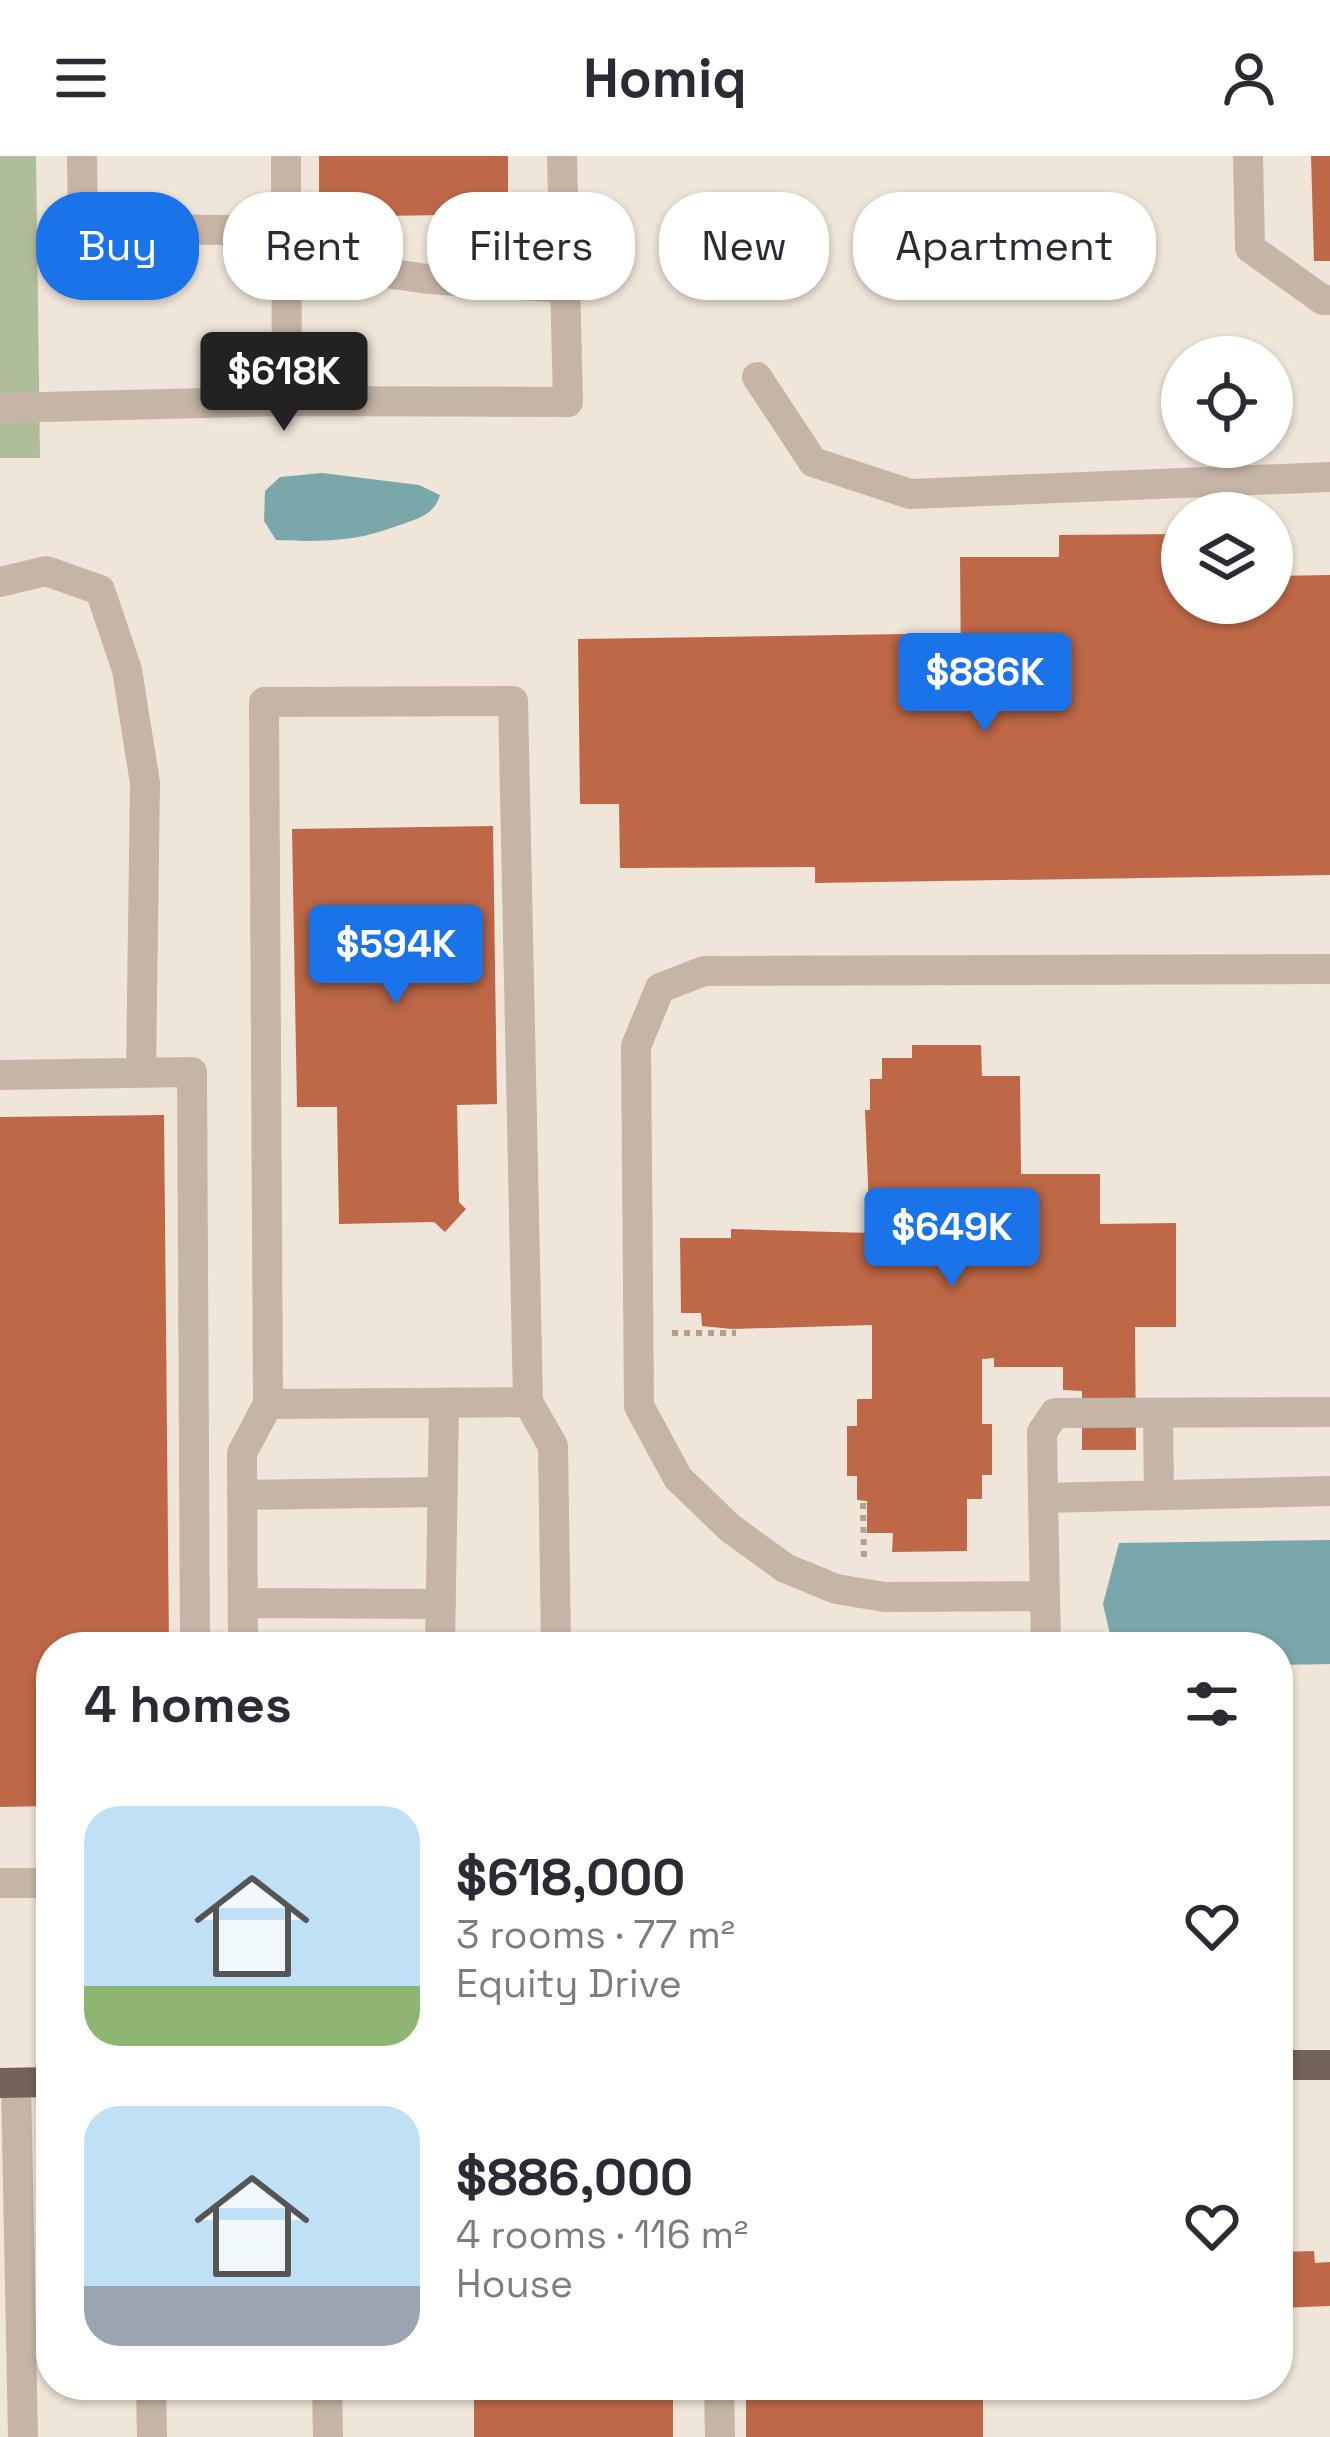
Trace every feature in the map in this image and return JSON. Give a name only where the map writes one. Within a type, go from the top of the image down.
[{"type":"main road","points":[[1293,2066],[1330,2065]]},
{"type":"street","points":[[82,156],[83,228],[223,240]]},
{"type":"street","points":[[286,156],[286,192]]},
{"type":"street","points":[[562,156],[563,192]]},
{"type":"street","points":[[1249,156],[1250,248],[1323,300],[1330,300]]},
{"type":"street","points":[[286,300],[286,401]]},
{"type":"street","points":[[0,408],[286,401],[568,402],[565,300]]},
{"type":"street","points":[[757,377],[813,461],[910,494],[1330,476]]},
{"type":"street","points":[[0,582],[46,571],[100,590],[127,670],[145,783],[141,1073]]},
{"type":"street","points":[[243,1632],[242,1453],[268,1405],[263,702],[513,700],[528,1402],[554,1446],[556,1632]]},
{"type":"street","points":[[1045,1597],[885,1597],[836,1589],[785,1568],[730,1528],[678,1478],[639,1406],[636,1046],[660,988],[704,971],[1330,969]]},
{"type":"street","points":[[0,1075],[193,1072],[195,1632]]},
{"type":"street","points":[[268,1405],[528,1402]]},
{"type":"street","points":[[440,1632],[444,1403]]},
{"type":"street","points":[[1046,1632],[1042,1432],[1055,1414],[1330,1412]]},
{"type":"street","points":[[1158,1413],[1160,1495]]},
{"type":"street","points":[[1043,1498],[1330,1491]]},
{"type":"street","points":[[242,1495],[443,1492]]},
{"type":"street","points":[[242,1604],[441,1604]]},
{"type":"street","points":[[0,1883],[36,1883]]},
{"type":"street","points":[[8,2083],[10,2237],[23,2437]]},
{"type":"street","points":[[151,2400],[152,2437]]},
{"type":"street","points":[[328,2400],[328,2437]]},
{"type":"street","points":[[719,2400],[719,2437]]},
{"type":"path","points":[[661,1333],[736,1333]]},
{"type":"path","points":[[863,1503],[865,1574]]},
{"type":"green space","points":[[0,156],[36,156],[40,458],[0,458]]},
{"type":"water","points":[[322,473],[419,485],[440,495],[423,516],[382,531],[337,540],[276,540],[264,521],[265,491],[280,477]]},
{"type":"water","points":[[1330,1540],[1330,1664],[1293,1665],[1293,1632],[1110,1632],[1103,1604],[1119,1543]]},
{"type":"building","points":[[319,156],[508,156],[508,192],[427,192],[427,215],[403,216],[403,192],[319,192]]},
{"type":"building","points":[[1311,156],[1330,156],[1330,261],[1314,261]]},
{"type":"building","points":[[1161,534],[1161,624],[1293,624],[1293,576],[1330,575],[1330,875],[815,883],[815,867],[620,868],[619,804],[580,804],[578,639],[905,634],[905,679],[961,678],[960,557],[1059,557],[1059,535]]},
{"type":"building","points":[[493,826],[497,1104],[457,1105],[459,1202],[466,1209],[445,1232],[434,1222],[339,1224],[337,1107],[297,1107],[292,829]]},
{"type":"building","points":[[912,1045],[981,1045],[982,1076],[1020,1076],[1021,1174],[1100,1174],[1100,1224],[1176,1223],[1176,1327],[1135,1327],[1136,1450],[1082,1450],[1082,1391],[1063,1390],[1063,1367],[994,1367],[994,1358],[982,1359],[982,1424],[992,1424],[992,1475],[982,1475],[982,1499],[967,1499],[967,1551],[892,1552],[893,1533],[867,1533],[867,1501],[857,1500],[857,1476],[847,1476],[847,1426],[857,1426],[857,1399],[872,1399],[872,1325],[732,1329],[702,1326],[701,1313],[681,1313],[680,1238],[731,1238],[731,1229],[870,1233],[865,1110],[870,1110],[870,1079],[882,1079],[882,1058],[912,1058]]},
{"type":"building","points":[[164,1115],[169,1632],[36,1632],[36,1806],[0,1807],[0,1117]]},
{"type":"building","points":[[1314,2251],[1315,2263],[1330,2262],[1330,2306],[1293,2307],[1293,2252]]},
{"type":"building","points":[[474,2400],[673,2400],[673,2437],[474,2437]]},
{"type":"building","points":[[746,2400],[983,2400],[983,2437],[746,2437]]}]
